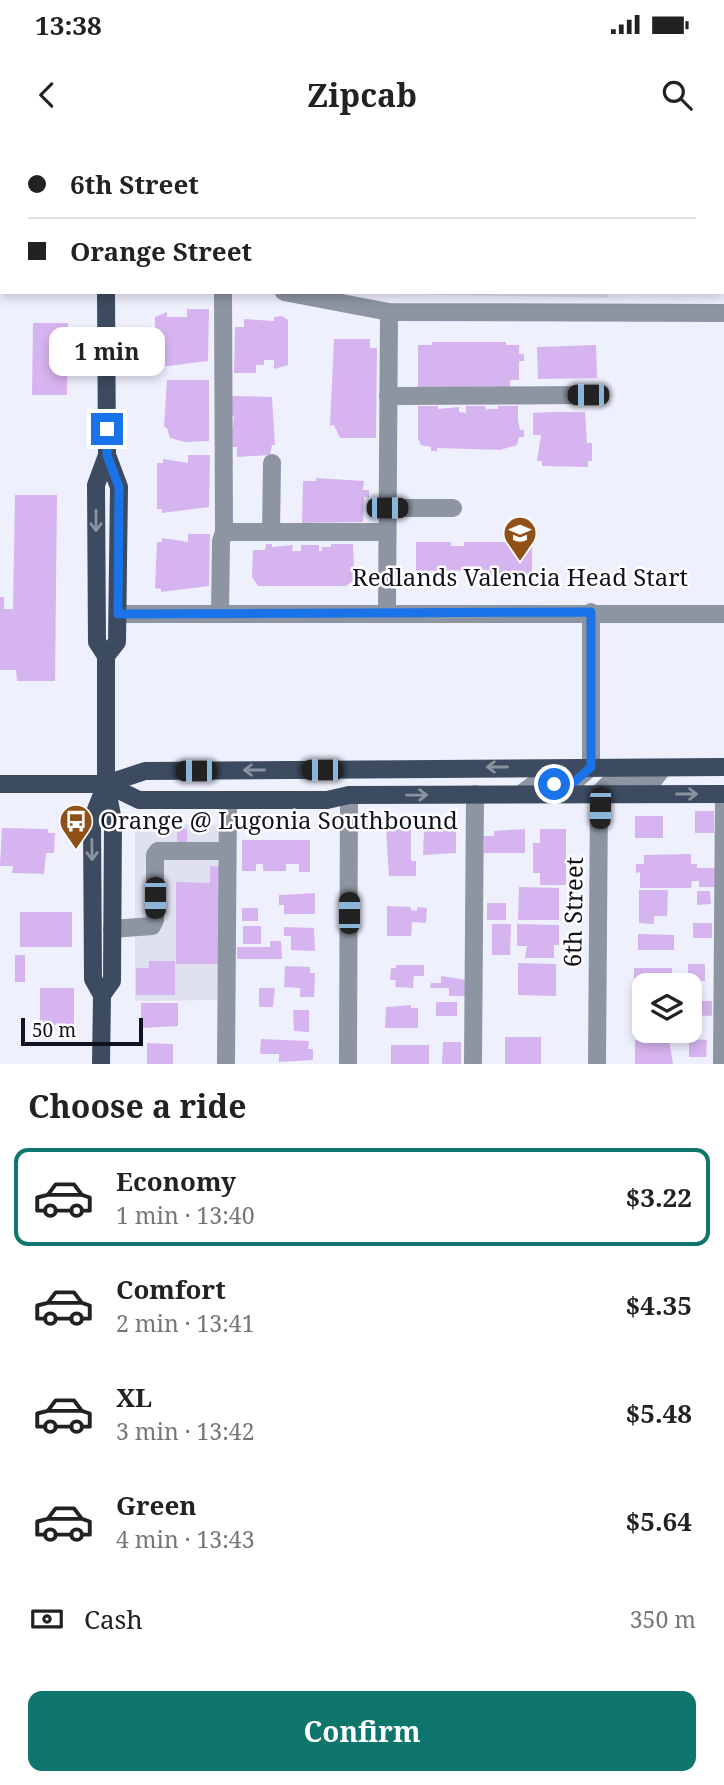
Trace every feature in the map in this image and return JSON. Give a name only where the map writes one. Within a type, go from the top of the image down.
[{"type":"main road","points":[[106,294],[107,455],[119,487],[117,642],[106,656]]},
{"type":"main road","points":[[102,995],[111,981],[113,821],[106,784],[106,656],[97,642],[96,485],[107,455]]},
{"type":"main road","points":[[0,784],[106,784],[145,771],[724,767]]},
{"type":"main road","points":[[106,784],[139,800],[327,800],[349,795],[724,794]]},
{"type":"main road","points":[[101,1064],[102,995],[93,979],[92,820],[106,784]]},
{"type":"street","points":[[220,614],[221,541],[224,532],[223,294]]},
{"type":"street","points":[[294,294],[389,312],[724,313]]},
{"type":"street","points":[[387,613],[389,312]]},
{"type":"street","points":[[388,396],[588,395]]},
{"type":"street","points":[[271,532],[272,463]]},
{"type":"street","points":[[387,508],[453,508]]},
{"type":"street","points":[[224,532],[387,532]]},
{"type":"street","points":[[521,794],[533,785],[574,782],[591,767],[591,612]]},
{"type":"street","points":[[118,614],[724,614]]},
{"type":"street","points":[[600,794],[607,785],[652,782],[663,768]]},
{"type":"street","points":[[473,1064],[475,794]]},
{"type":"street","name":"6th Street","points":[[597,1064],[600,794]]},
{"type":"street","points":[[722,1064],[724,794]]},
{"type":"street","points":[[348,1064],[349,795]]},
{"type":"street","points":[[226,1064],[228,800]]},
{"type":"street","points":[[112,929],[152,926],[155,920],[155,855],[158,851],[228,851]]},
{"type":"shaded area","points":[[402,294],[608,294],[608,298]]},
{"type":"shaded area","points":[[143,824],[220,825],[219,1000],[135,1001],[135,831]]},
{"type":"building","points":[[187,309],[209,309],[208,361],[160,367],[160,363],[155,363],[155,317],[167,312],[167,317],[187,317]]},
{"type":"building","points":[[282,316],[288,320],[288,365],[274,369],[274,360],[264,360],[264,365],[256,365],[256,373],[234,373],[235,327],[244,327],[244,319],[274,321],[274,317]]},
{"type":"building","points":[[33,323],[68,323],[67,395],[32,395]]},
{"type":"building","points":[[334,339],[370,339],[370,348],[377,348],[376,438],[340,438],[334,425],[330,426]]},
{"type":"building","points":[[432,342],[506,342],[506,345],[519,345],[519,354],[524,354],[524,361],[519,361],[519,380],[510,380],[510,388],[418,388],[418,345],[432,345]]},
{"type":"building","points":[[596,345],[597,378],[538,379],[537,347]]},
{"type":"building","points":[[167,380],[209,380],[209,441],[185,442],[170,438],[167,428],[164,427]]},
{"type":"building","points":[[230,396],[272,397],[275,445],[272,445],[270,455],[237,457],[237,447],[230,447],[234,416],[229,416]]},
{"type":"building","points":[[418,406],[438,406],[438,409],[459,407],[459,412],[466,413],[466,406],[485,406],[487,412],[487,409],[498,409],[498,406],[518,406],[518,421],[520,430],[524,430],[524,437],[519,437],[517,445],[500,450],[437,448],[437,451],[431,451],[431,447],[421,445],[418,439]]},
{"type":"building","points":[[585,412],[587,443],[592,443],[592,461],[588,461],[588,467],[542,466],[542,461],[537,461],[541,435],[533,435],[533,413]]},
{"type":"building","points":[[188,455],[210,455],[209,507],[162,513],[162,509],[157,509],[157,463],[163,463],[163,459],[188,463]]},
{"type":"building","points":[[316,478],[364,481],[363,490],[369,490],[369,497],[364,497],[363,522],[302,523],[303,481],[316,481]]},
{"type":"building","points":[[15,495],[57,495],[55,681],[17,681],[16,670],[0,670],[0,597],[4,597],[4,609],[13,609]]},
{"type":"building","points":[[188,534],[210,534],[209,586],[161,592],[161,589],[155,588],[157,542],[162,542],[162,538],[188,542]]},
{"type":"building","points":[[416,542],[451,542],[451,546],[464,546],[464,542],[512,542],[512,547],[532,547],[532,578],[489,575],[489,570],[416,571]]},
{"type":"building","points":[[266,544],[272,544],[272,547],[293,545],[292,551],[301,551],[301,545],[319,545],[319,551],[322,551],[322,547],[331,547],[331,544],[353,544],[354,569],[359,569],[358,575],[353,575],[353,581],[346,586],[258,586],[252,577],[253,550],[265,550]]},
{"type":"building","points":[[695,811],[714,811],[714,833],[695,833]]},
{"type":"building","points":[[635,816],[663,816],[663,838],[635,838]]},
{"type":"building","points":[[2,828],[48,829],[48,833],[55,833],[54,853],[46,853],[44,874],[12,873],[13,866],[0,866]]},
{"type":"building","points":[[177,829],[187,829],[187,845],[177,845]]},
{"type":"building","points":[[386,829],[411,829],[411,861],[416,861],[416,876],[389,876]]},
{"type":"building","points":[[525,829],[525,853],[484,853],[484,836],[494,836],[494,831]]},
{"type":"building","points":[[540,829],[566,829],[566,885],[540,885],[540,873],[533,873],[533,843],[540,843]]},
{"type":"building","points":[[424,830],[456,830],[456,853],[423,855]]},
{"type":"building","points":[[242,840],[310,840],[310,872],[299,872],[299,864],[286,864],[286,871],[263,871],[263,864],[256,864],[256,871],[242,871]]},
{"type":"building","points":[[691,854],[691,864],[697,864],[697,868],[715,868],[715,887],[699,887],[699,881],[692,881],[691,888],[640,888],[640,872],[636,873],[636,864],[644,864],[644,855]]},
{"type":"building","points":[[210,866],[220,867],[219,964],[176,964],[176,882],[210,883]]},
{"type":"building","points":[[519,887],[559,888],[559,920],[518,920]]},
{"type":"building","points":[[639,890],[668,890],[667,916],[654,916],[654,924],[639,923]]},
{"type":"building","points":[[697,891],[710,891],[711,904],[697,905]]},
{"type":"building","points":[[315,893],[315,914],[284,914],[284,905],[279,905],[279,895]]},
{"type":"building","points":[[487,903],[506,903],[506,920],[487,920]]},
{"type":"building","points":[[387,906],[411,907],[411,910],[417,911],[417,907],[427,908],[426,923],[412,922],[411,936],[387,936]]},
{"type":"building","points":[[242,908],[258,908],[258,921],[242,921]]},
{"type":"building","points":[[20,912],[72,912],[72,947],[20,947]]},
{"type":"building","points":[[693,923],[712,923],[712,938],[693,938]]},
{"type":"building","points":[[492,924],[511,924],[510,955],[492,955]]},
{"type":"building","points":[[517,924],[559,925],[559,945],[554,945],[554,958],[525,958],[527,946],[517,946]]},
{"type":"building","points":[[243,926],[261,926],[261,944],[243,944]]},
{"type":"building","points":[[284,927],[314,928],[315,951],[291,950],[291,936],[284,936]]},
{"type":"building","points":[[638,934],[674,935],[674,950],[638,950]]},
{"type":"building","points":[[270,941],[281,941],[282,959],[237,959],[237,947],[270,947]]},
{"type":"building","points":[[15,955],[25,955],[25,982],[15,982]]},
{"type":"building","points":[[149,961],[175,961],[175,995],[136,995],[136,968],[149,968]]},
{"type":"building","points":[[518,963],[556,964],[556,996],[518,995]]},
{"type":"building","points":[[688,964],[705,964],[705,981],[702,981],[702,973],[688,973]]},
{"type":"building","points":[[396,965],[424,965],[424,976],[414,976],[413,988],[395,987],[396,980],[390,980],[391,968],[396,968]]},
{"type":"building","points":[[285,966],[310,967],[310,973],[315,973],[314,997],[300,997],[300,988],[284,987]]},
{"type":"building","points":[[634,968],[672,968],[672,973],[634,973]]},
{"type":"building","points":[[441,976],[466,980],[466,996],[449,996],[449,988],[430,988],[431,983],[441,983]]},
{"type":"building","points":[[40,988],[74,988],[74,1025],[40,1025]]},
{"type":"building","points":[[259,988],[275,988],[273,1007],[259,1007]]},
{"type":"building","points":[[702,1001],[712,1001],[712,1016],[702,1016]]},
{"type":"building","points":[[436,1002],[457,1002],[457,1016],[436,1016]]},
{"type":"building","points":[[141,1003],[178,1003],[178,1026],[141,1028]]},
{"type":"building","points":[[411,1005],[411,1008],[418,1008],[418,1028],[385,1028],[386,1007]]},
{"type":"building","points":[[293,1010],[309,1010],[309,1032],[294,1031]]},
{"type":"building","points":[[505,1037],[541,1037],[541,1064],[505,1064]]},
{"type":"building","points":[[261,1039],[309,1041],[308,1049],[313,1049],[313,1060],[279,1062],[279,1054],[260,1054]]},
{"type":"building","points":[[702,1040],[707,1040],[706,1057],[689,1057],[689,1043],[702,1043]]},
{"type":"building","points":[[443,1042],[461,1042],[461,1064],[442,1064]]},
{"type":"building","points":[[147,1043],[173,1044],[173,1064],[147,1064]]},
{"type":"building","points":[[635,1043],[670,1043],[673,1064],[635,1064]]},
{"type":"building","points":[[391,1045],[429,1045],[429,1064],[391,1064]]},
{"type":"place","name":"Redlands Valencia Head Start","points":[[520,563]]},
{"type":"place","name":"Orange @ Lugonia Southbound","points":[[76,851]]},
{"type":"route","points":[[107,429],[107,455],[119,487],[118,614],[591,612],[591,767],[574,782],[554,784]]}]
